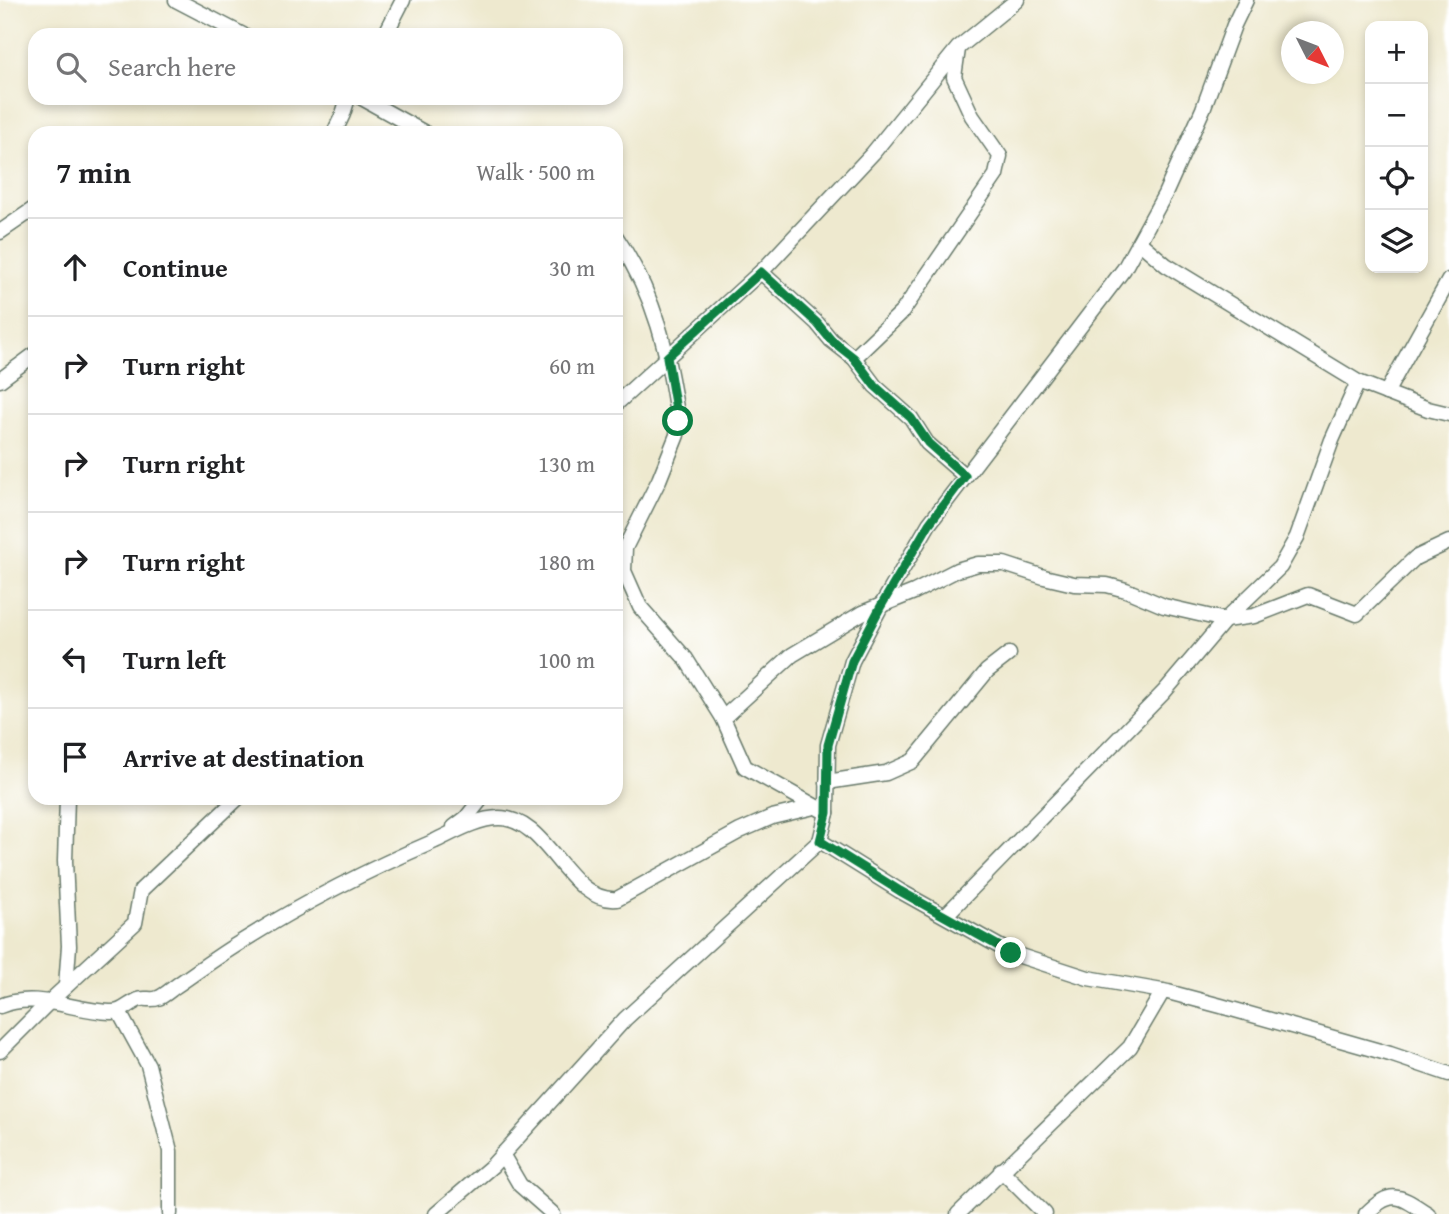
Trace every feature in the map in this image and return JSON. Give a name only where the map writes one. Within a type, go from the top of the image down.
[{"type":"street","points":[[176,0],[230,28]]},
{"type":"street","points":[[389,28],[403,0]]},
{"type":"street","points":[[623,398],[761,272],[873,153],[958,48],[1017,0]]},
{"type":"street","points":[[436,1214],[502,1154],[625,1019],[820,841],[820,810],[827,782],[828,745],[852,661],[929,524],[1124,269],[1165,194],[1203,110],[1246,0]]},
{"type":"street","points":[[854,358],[902,312],[996,176],[1000,156],[972,116],[954,78],[958,48]]},
{"type":"street","points":[[337,126],[346,105]]},
{"type":"street","points":[[375,105],[412,126]]},
{"type":"street","points":[[0,232],[28,213]]},
{"type":"street","points":[[1139,242],[1166,265],[1358,382],[1428,409],[1449,414]]},
{"type":"street","points":[[623,248],[658,319],[678,421],[677,435],[659,480],[623,554]]},
{"type":"street","points":[[761,272],[817,323],[831,340],[854,358],[875,386],[911,418],[928,443],[965,476]]},
{"type":"street","points":[[1386,393],[1449,280]]},
{"type":"street","points":[[0,380],[28,359]]},
{"type":"street","points":[[946,915],[1164,692],[1225,620],[1279,567],[1297,537],[1332,440],[1358,382]]},
{"type":"street","points":[[723,718],[792,655],[862,613],[914,592],[957,570],[985,563],[1004,564],[1074,584],[1107,585],[1164,606],[1225,620],[1254,617],[1308,595],[1357,614],[1415,558],[1449,542]]},
{"type":"street","points":[[623,569],[639,607],[686,659],[723,718],[745,767],[820,810]]},
{"type":"street","points":[[827,782],[886,773],[913,761],[987,671],[1009,653]]},
{"type":"street","points":[[66,986],[69,946],[65,861],[67,805]]},
{"type":"street","points":[[0,1051],[135,923],[141,890],[231,805]]},
{"type":"street","points":[[441,838],[466,818],[476,805]]},
{"type":"street","points":[[0,1006],[20,1000],[119,1012],[140,998],[157,999],[234,946],[347,882],[478,822],[499,818],[515,821],[530,831],[591,894],[607,900],[617,899],[740,831],[772,817],[820,810]]},
{"type":"street","points":[[820,841],[900,891],[1021,957],[1088,978],[1163,991],[1449,1074]]},
{"type":"street","points":[[958,1214],[1130,1047],[1163,991]]},
{"type":"street","points":[[119,1012],[148,1065],[170,1151],[170,1214]]},
{"type":"street","points":[[502,1154],[520,1185],[553,1214]]},
{"type":"street","points":[[1001,1170],[1045,1214]]},
{"type":"street","points":[[1366,1214],[1388,1197],[1403,1198],[1428,1214]]},
{"type":"route","points":[[678,421],[667,357],[761,272],[817,323],[831,340],[854,358],[875,386],[911,418],[928,443],[965,476],[929,524],[852,661],[828,745],[827,813],[820,841],[900,891],[1011,953]]}]
